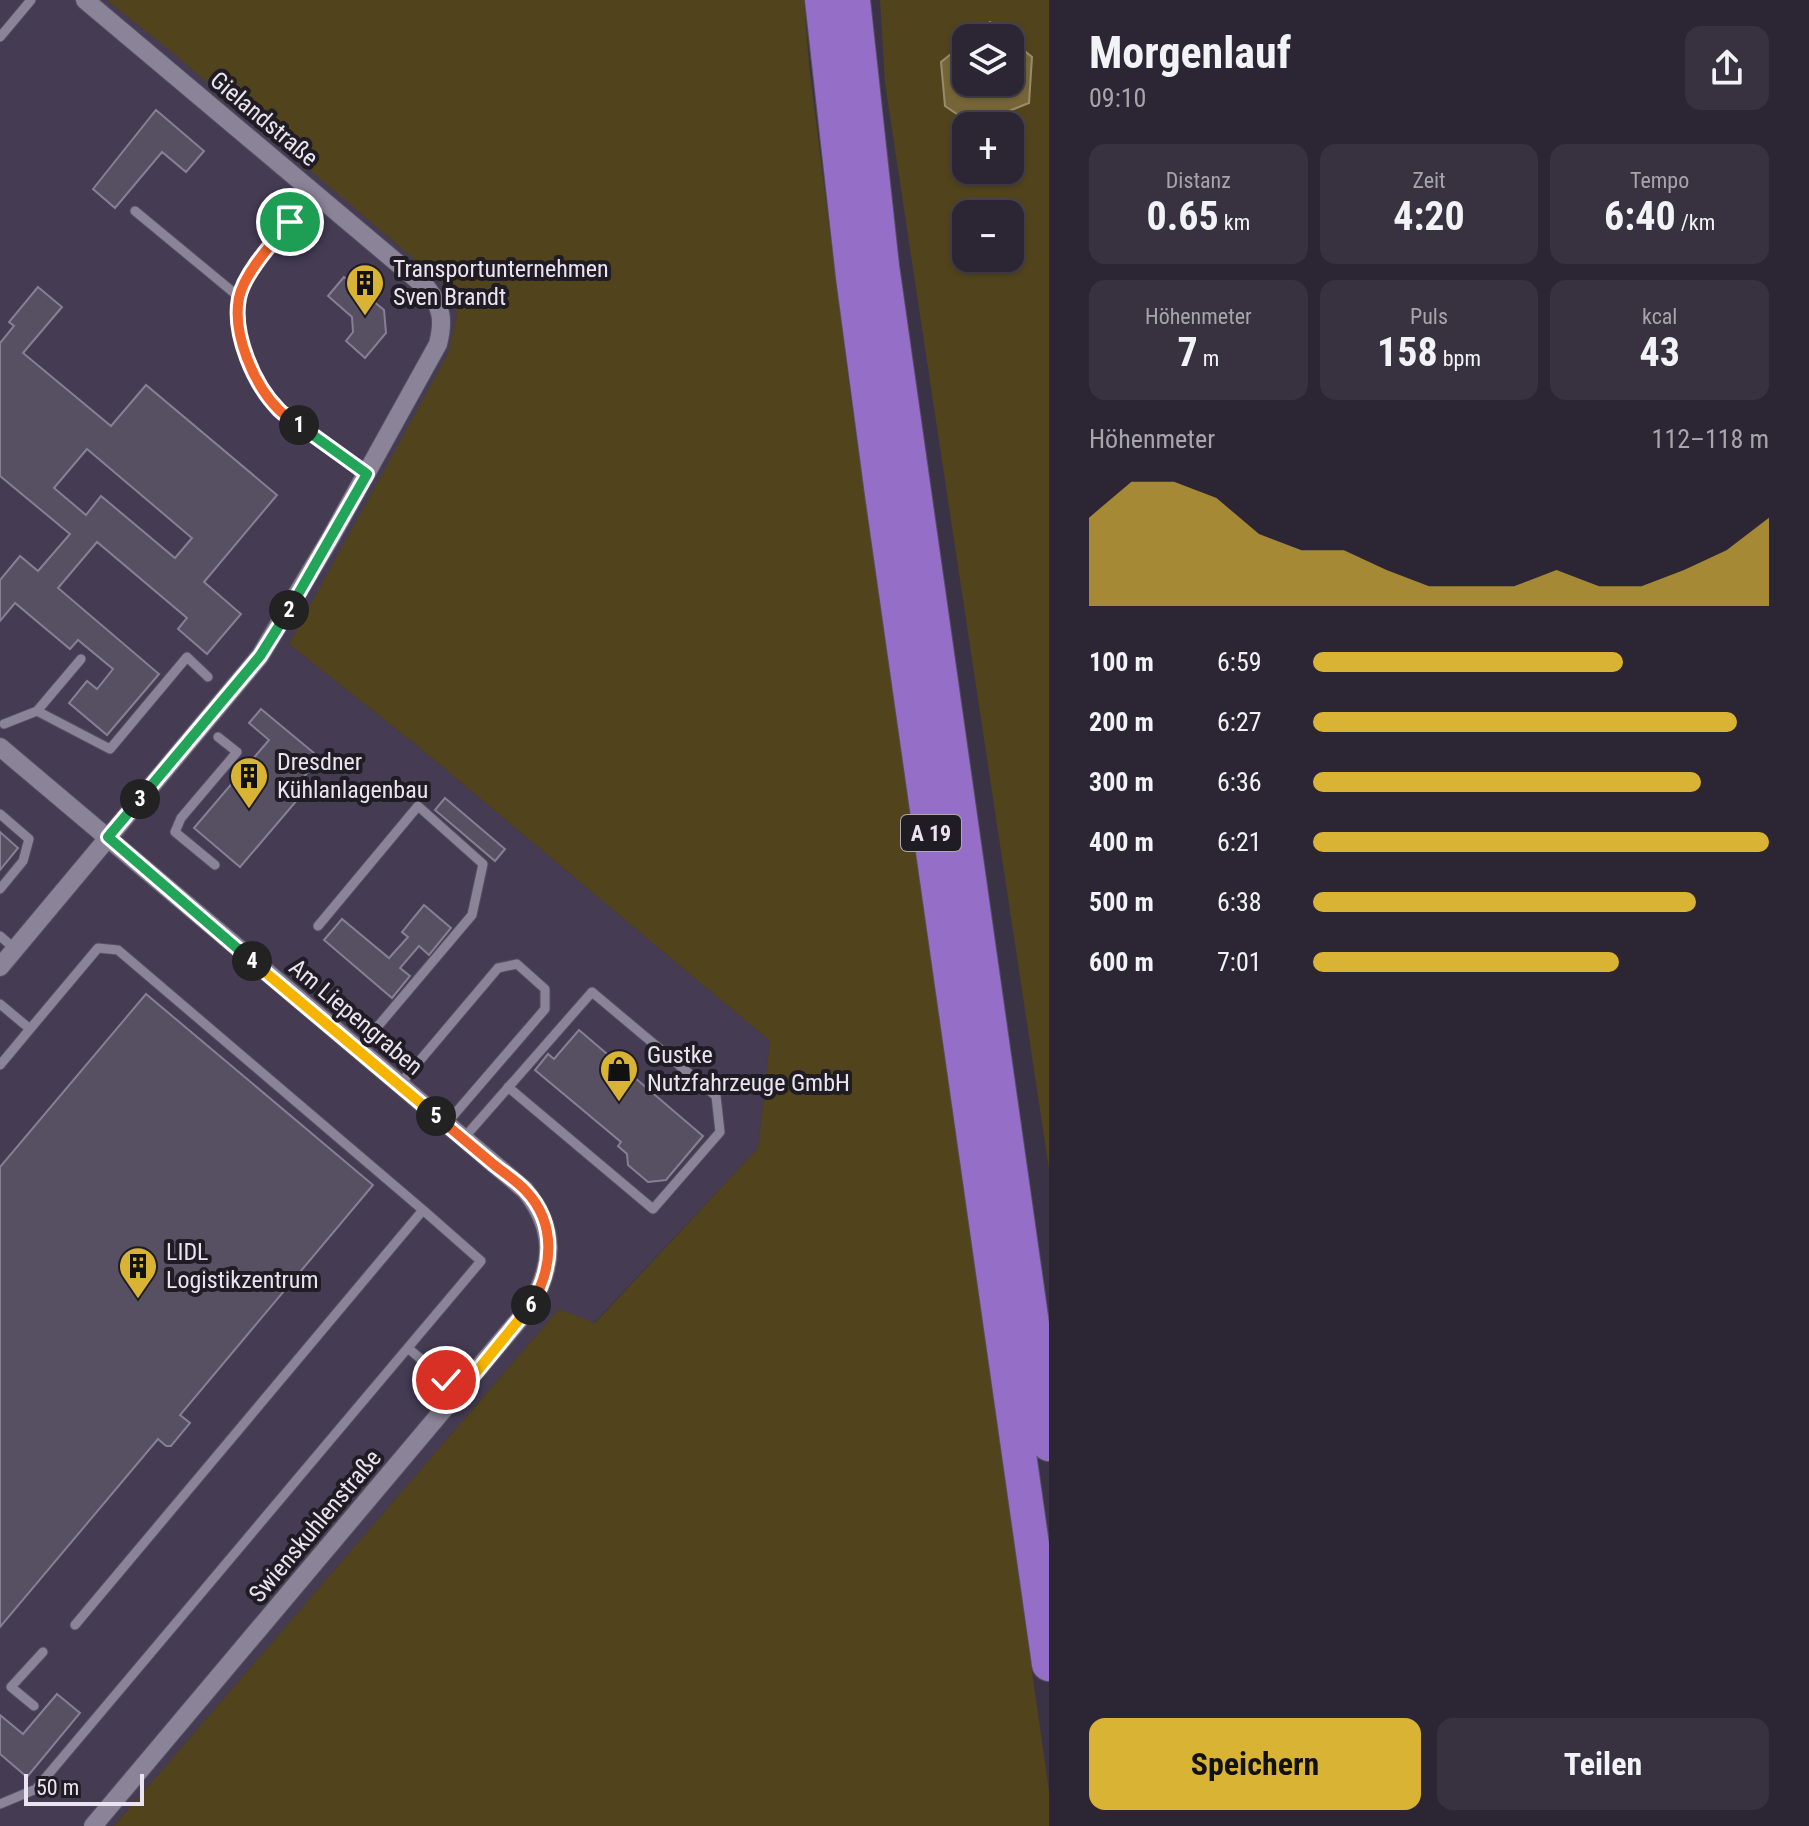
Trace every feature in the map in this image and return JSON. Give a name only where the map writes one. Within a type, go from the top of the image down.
[{"type":"highway","name":"A 19","points":[[822,0],[853,277],[882,494],[1049,1664]]},
{"type":"highway","name":"A 19","points":[[853,0],[884,282],[1049,1444]]},
{"type":"street","name":"Gielandstraße","points":[[85,0],[427,288],[442,312],[438,344],[367,474]]},
{"type":"street","points":[[0,967],[260,656],[287,615],[367,474]]},
{"type":"street","name":"Am Liepengraben","points":[[0,747],[525,1190],[539,1208],[549,1244]]},
{"type":"street","name":"Swienskuhlenstraße","points":[[93,1826],[529,1308],[547,1270],[549,1244]]},
{"type":"lane","points":[[0,37],[31,0]]},
{"type":"lane","points":[[135,211],[239,297]]},
{"type":"lane","points":[[290,222],[258,260],[239,297],[240,338],[257,380],[279,410],[367,474]]},
{"type":"lane","points":[[37,711],[110,749],[187,657],[208,677]]},
{"type":"lane","points":[[4,724],[37,711],[81,659]]},
{"type":"lane","points":[[215,865],[175,832],[181,818],[237,752],[218,737]]},
{"type":"lane","points":[[318,926],[418,806],[483,864],[472,915],[379,1025]]},
{"type":"lane","points":[[0,814],[29,839],[23,861],[0,889]]},
{"type":"lane","points":[[0,936],[15,949]]},
{"type":"lane","points":[[0,1065],[98,948],[118,950],[481,1261],[36,1789],[0,1804]]},
{"type":"lane","points":[[399,1085],[498,968],[517,964],[545,989],[545,1009],[446,1124]]},
{"type":"lane","points":[[463,1139],[508,1087],[592,992],[716,1096],[720,1132],[653,1209],[508,1087]]},
{"type":"lane","points":[[0,1004],[30,1029]]},
{"type":"lane","points":[[75,1625],[423,1210]]},
{"type":"lane","points":[[409,1349],[460,1392]]},
{"type":"lane","points":[[34,1706],[11,1687],[43,1652]]},
{"type":"shaded area","points":[[0,0],[107,0],[172,51],[448,288],[457,314],[449,354],[289,644],[420,748],[770,1041],[758,1148],[594,1323],[559,1309],[114,1826],[0,1826]]},
{"type":"shaded area","points":[[107,0],[804,0],[809,66],[850,393],[1049,1791],[1049,1826],[114,1826],[559,1309],[595,1323],[758,1148],[770,1041],[420,748],[289,644],[448,354],[457,314],[448,288]]},
{"type":"shaded area","points":[[880,0],[1049,0],[1049,1169],[885,83]]},
{"type":"shaded area","points":[[1024,50],[1032,57],[1029,103],[1006,112],[954,112],[945,106],[941,62],[952,53],[952,96],[1024,96]]},
{"type":"building","points":[[156,110],[204,151],[186,172],[162,152],[115,208],[93,189]]},
{"type":"building","name":"Transportunternehmen Sven Brandt","points":[[344,277],[384,310],[386,333],[365,358],[346,341],[353,332],[352,317],[328,296]]},
{"type":"building","points":[[38,287],[62,307],[23,353],[111,426],[146,385],[277,495],[204,582],[241,614],[207,654],[178,629],[187,618],[97,542],[58,588],[159,674],[107,735],[69,703],[87,681],[97,689],[113,669],[78,640],[70,649],[15,603],[0,621],[0,580],[20,556],[38,571],[70,534],[0,476],[0,343],[14,326],[9,322]],"holes":[[[87,449],[192,538],[175,558],[101,496],[86,515],[54,488]]]},
{"type":"building","name":"Dresdner Kühlanlagenbau","points":[[261,709],[320,758],[296,786],[304,792],[240,867],[194,828],[269,740],[249,723]]},
{"type":"building","points":[[445,798],[505,849],[495,861],[435,810]]},
{"type":"building","points":[[0,832],[18,848],[0,870]]},
{"type":"building","points":[[424,905],[451,928],[429,955],[419,946],[400,968],[410,976],[392,998],[324,940],[342,919],[389,958],[408,937],[402,932]]},
{"type":"building","name":"LIDL Logistikzentrum","points":[[146,994],[373,1185],[180,1415],[190,1423],[171,1446],[158,1439],[0,1627],[0,1167]]},
{"type":"building","name":"Gustke Nutzfahrzeuge GmbH","points":[[579,1030],[703,1136],[666,1180],[648,1182],[628,1165],[627,1154],[618,1146],[621,1142],[535,1070],[548,1054],[554,1059]]},
{"type":"building","points":[[57,1694],[80,1713],[27,1777],[0,1754],[0,1715],[23,1734]]},
{"type":"place","name":"Transportunternehmen Sven Brandt","points":[[365,317]]},
{"type":"place","name":"Dresdner Kühlanlagenbau","points":[[249,810]]},
{"type":"place","name":"Gustke Nutzfahrzeuge GmbH","points":[[619,1103]]},
{"type":"place","name":"LIDL Logistikzentrum","points":[[138,1300]]},
{"type":"route","points":[[290,222],[258,260],[239,297],[240,338],[257,380],[279,410],[367,474],[260,656],[108,837],[525,1190],[539,1208],[549,1244],[547,1270],[540,1290],[529,1308],[460,1392],[446,1380]]}]
